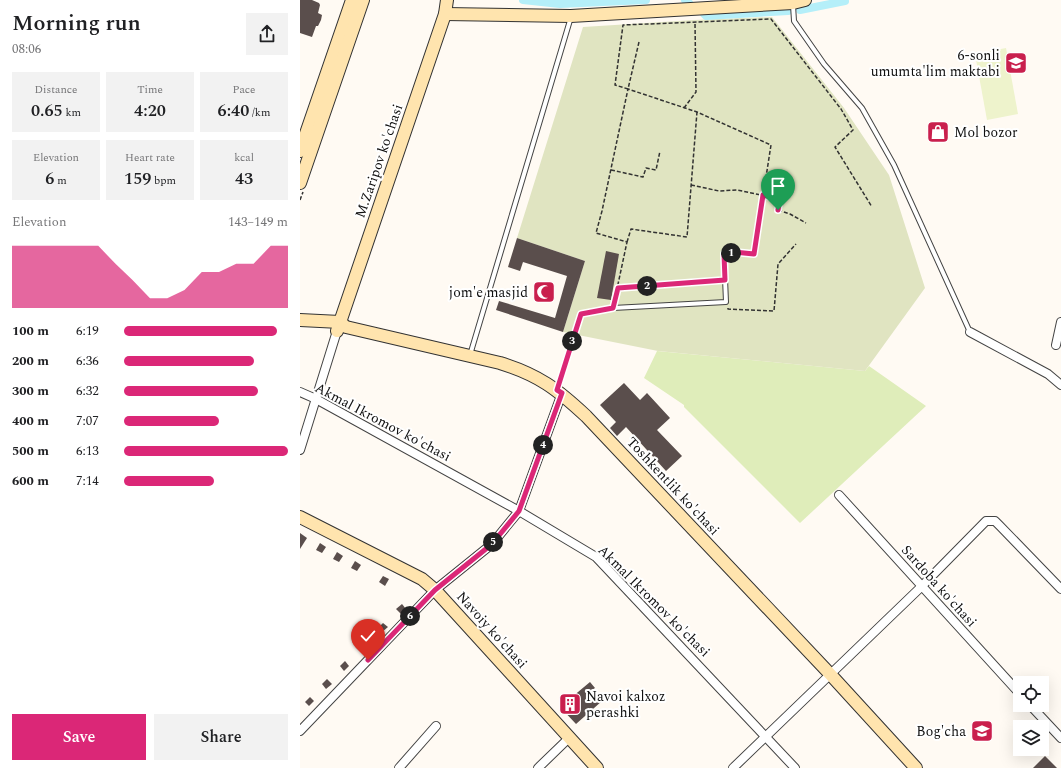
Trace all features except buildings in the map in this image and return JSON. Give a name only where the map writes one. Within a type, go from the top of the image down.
[{"type":"street","points":[[300,151],[352,0]]},
{"type":"street","points":[[300,183],[363,0]]},
{"type":"street","name":"M.Zaripov ko'chasi","points":[[341,326],[445,14],[447,0]]},
{"type":"street","points":[[445,14],[571,16],[793,3],[805,0]]},
{"type":"street","points":[[300,320],[341,326]]},
{"type":"street","points":[[1056,345],[1061,322]]},
{"type":"street","points":[[300,329],[341,326]]},
{"type":"street","points":[[300,450],[341,326]]},
{"type":"street","name":"Toshkentlik ko'chasi","points":[[341,326],[470,355],[524,370],[560,392],[586,416],[830,674],[916,768]]},
{"type":"street","points":[[970,332],[1048,374],[1061,384]]},
{"type":"street","name":"Akmal Ikromov ko'chasi","points":[[300,392],[316,399],[519,511],[596,557],[795,768]]},
{"type":"street","points":[[300,731],[435,590],[492,544],[519,511],[560,392]]},
{"type":"street","name":"Sardoba ko'chasi","points":[[839,495],[1013,686]]},
{"type":"street","name":"Navoiy ko'chasi","points":[[300,517],[422,580],[435,590],[597,768]]},
{"type":"street","points":[[733,768],[921,587],[986,521],[995,521],[1061,589]]},
{"type":"street","points":[[1037,712],[1061,738]]},
{"type":"street","points":[[399,768],[436,726]]},
{"type":"street","points":[[538,768],[569,738]]},
{"type":"lane","points":[[793,3],[794,21],[824,64],[862,108],[894,165],[970,332]]},
{"type":"lane","points":[[470,355],[571,16]]},
{"type":"lane","points":[[560,392],[581,314],[613,308],[726,302],[724,254]]},
{"type":"path","points":[[724,254],[734,252],[754,254],[771,145],[697,112],[615,85],[623,25],[771,19],[841,109],[853,130],[835,147],[872,207]]},
{"type":"path","points":[[684,108],[696,92],[695,22]]},
{"type":"path","points":[[627,242],[596,233],[639,42]]},
{"type":"path","points":[[613,308],[631,229],[687,238],[697,112]]},
{"type":"path","points":[[611,170],[643,177],[646,168],[656,170],[660,151]]},
{"type":"path","points":[[691,185],[719,191],[737,190],[780,199],[778,210],[790,214],[806,223]]},
{"type":"path","points":[[726,302],[728,309],[774,312],[778,264],[796,244]]},
{"type":"path","points":[[618,288],[725,280]]},
{"type":"green space","points":[[772,17],[844,108],[889,175],[925,288],[865,371],[658,351],[563,332],[585,261],[517,238],[583,27]]},
{"type":"green space","points":[[1006,48],[1018,114],[987,120],[975,54]]},
{"type":"green space","points":[[657,351],[865,371],[869,366],[926,406],[800,523],[684,407],[684,405],[644,378]]},
{"type":"waterway","points":[[523,0],[560,4],[646,0]]},
{"type":"waterway","points":[[685,0],[689,3]]},
{"type":"waterway","points":[[800,10],[845,1]]},
{"type":"waterway","points":[[704,14],[706,16],[788,11]]},
{"type":"place","name":"6-sonli umumta'lim maktabi","points":[[1016,63]]},
{"type":"place","name":"Mol bozor","points":[[938,132]]},
{"type":"place","name":"jom'e masjid","points":[[544,292]]},
{"type":"place","name":"Navoi kalxoz perashki","points":[[570,704]]},
{"type":"place","name":"Bog'cha","points":[[982,731]]},
{"type":"route","points":[[368,660],[435,590],[492,544],[519,511],[562,393],[557,390],[581,314],[613,308],[618,288],[725,280],[724,254],[734,252],[754,254],[763,195],[780,199],[778,210]]}]
